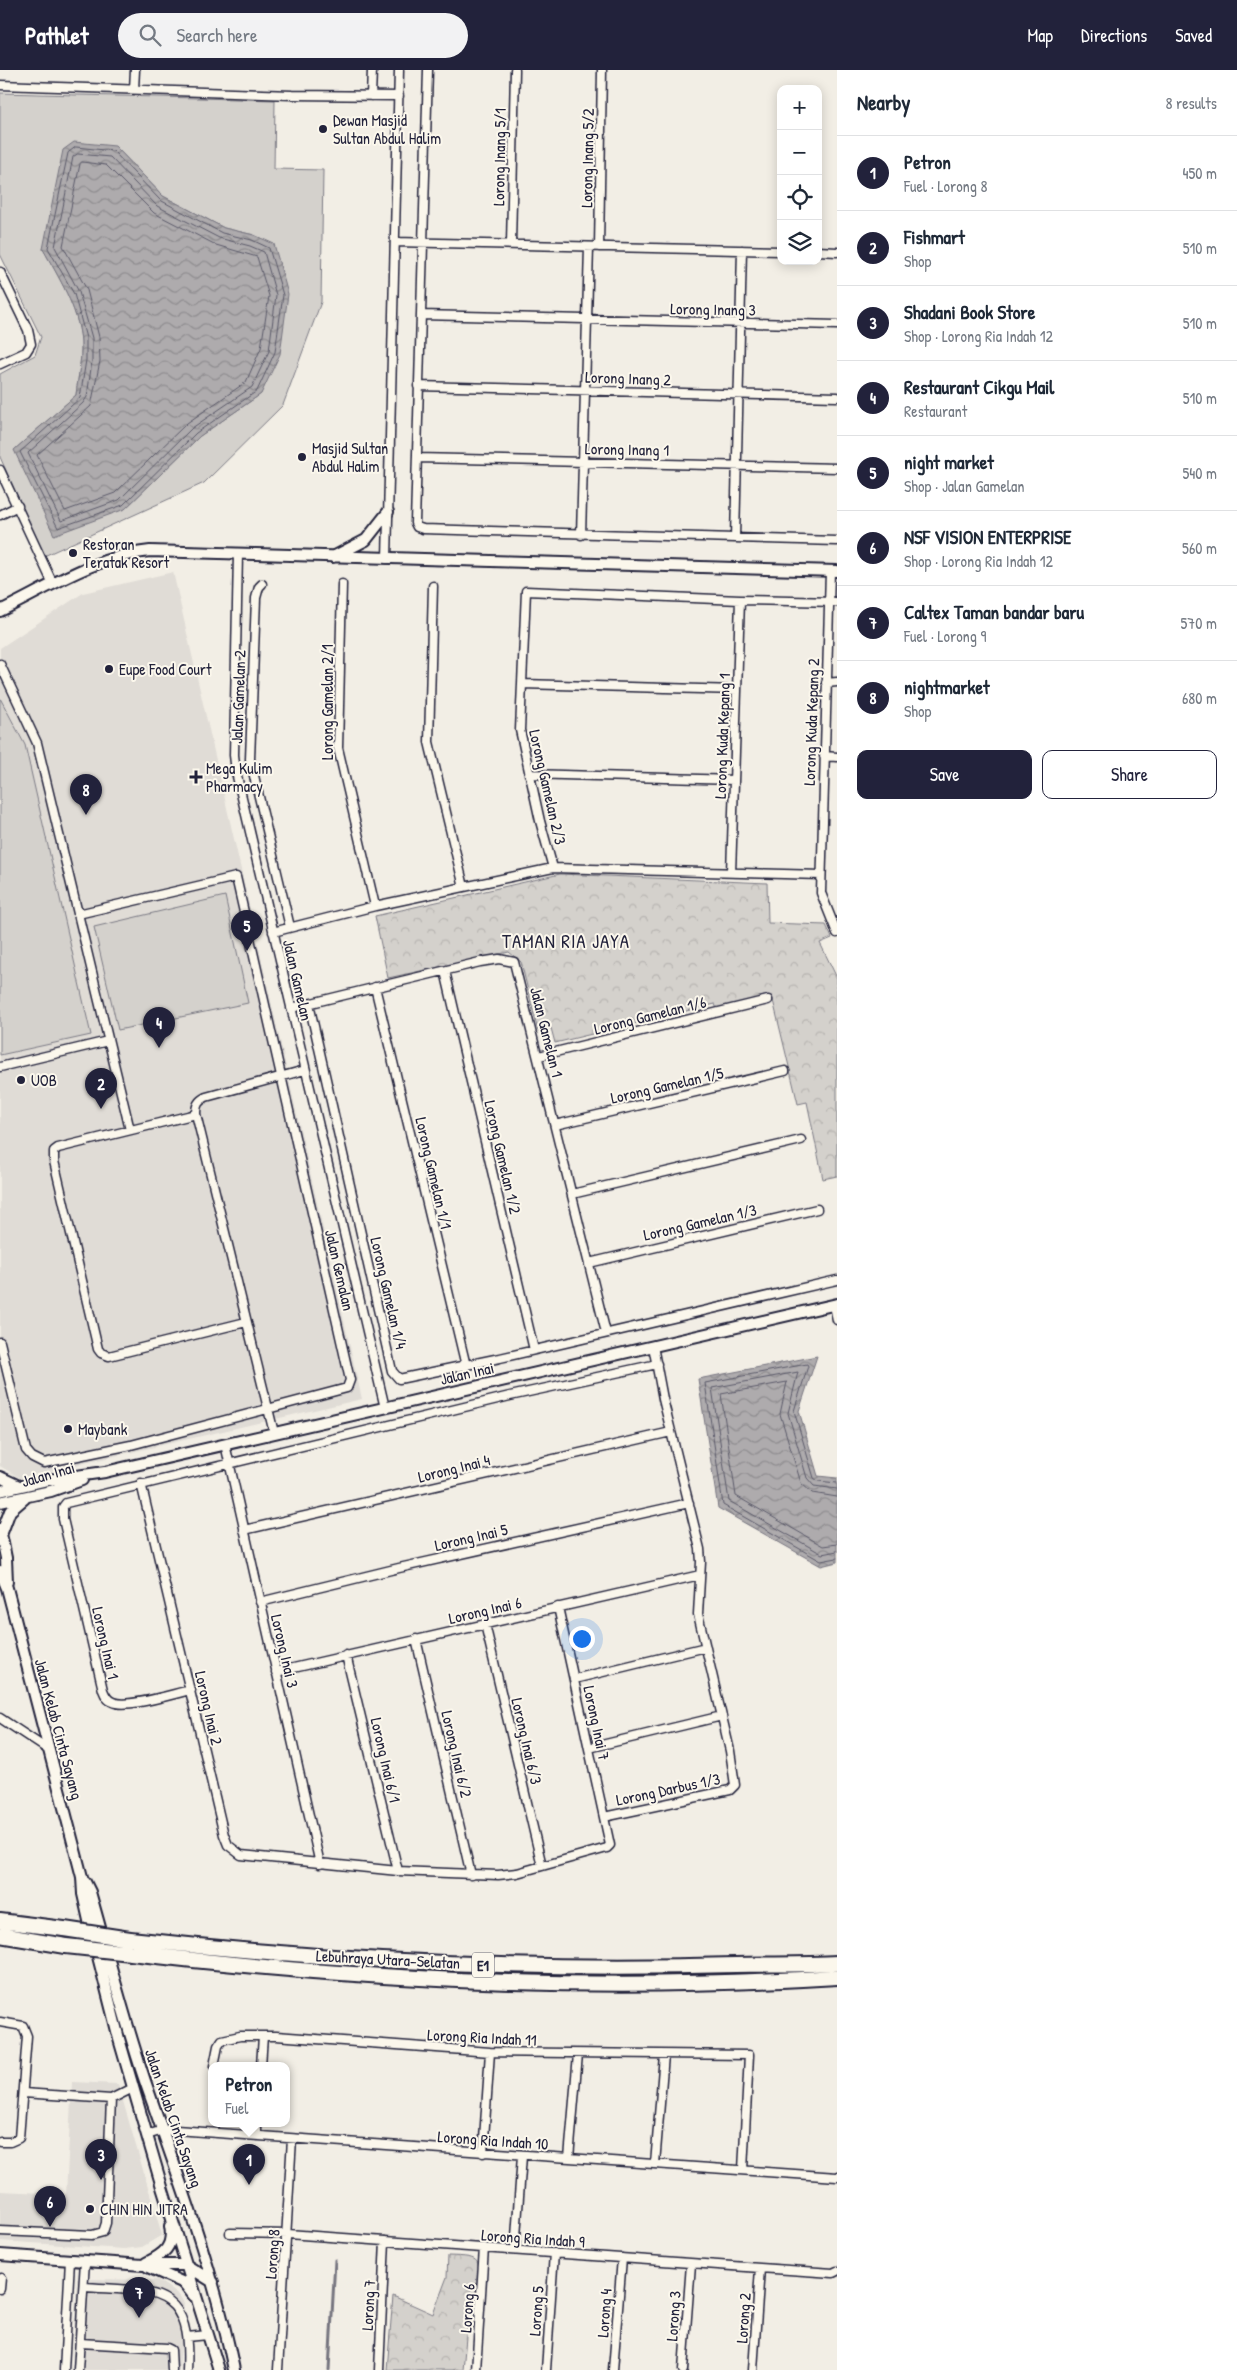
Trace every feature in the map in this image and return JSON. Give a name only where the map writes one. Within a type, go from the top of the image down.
[{"type":"highway","name":"Lebuhraya Utara–Selatan","points":[[0,1920],[130,1938],[299,1956],[474,1965],[663,1968],[837,1963]]},
{"type":"highway","name":"Lebuhraya Utara–Selatan","points":[[0,1936],[66,1946],[306,1972],[477,1981],[564,1984],[662,1983],[837,1977]]},
{"type":"main road","points":[[332,557],[366,540],[388,512]]},
{"type":"main road","points":[[0,611],[52,584],[110,559],[137,552],[833,571]]},
{"type":"main road","name":"Jalan Inai","points":[[0,1490],[104,1472],[836,1305]]},
{"type":"main road","name":"Jalan Inai","points":[[0,1502],[51,1491],[104,1472]]},
{"type":"main road","points":[[0,1477],[20,1486]]},
{"type":"main road","points":[[1,1532],[10,1511],[30,1495]]},
{"type":"main road","name":"Jalan Kelab Cinta Sayang","points":[[1,1532],[6,1558],[7,1588]]},
{"type":"main road","name":"Jalan Kelab Cinta Sayang","points":[[0,1571],[7,1588],[50,1751],[82,1877],[83,1894],[90,1925],[133,2088],[219,2370]]},
{"type":"main road","name":"Jalan Kelab Cinta Sayang","points":[[82,1877],[90,1892],[129,2030],[213,2282],[225,2324],[234,2370]]},
{"type":"main road","points":[[143,2265],[164,2253],[170,2245],[172,2236],[169,2219],[170,2209]]},
{"type":"main road","points":[[186,2265],[201,2250]]},
{"type":"main road","points":[[0,2255],[143,2265],[186,2265],[213,2282]]},
{"type":"main road","points":[[143,2265],[184,2283],[199,2302]]},
{"type":"street","points":[[134,89],[135,70]]},
{"type":"street","points":[[372,70],[372,96]]},
{"type":"street","points":[[387,559],[399,70]]},
{"type":"street","points":[[428,70],[415,523],[420,529],[837,541]]},
{"type":"street","name":"Lorong Inang 5/1","points":[[511,244],[515,70]]},
{"type":"street","name":"Lorong Inang 5/2","points":[[600,247],[602,70]]},
{"type":"street","points":[[0,85],[399,96]]},
{"type":"street","points":[[395,242],[777,251]]},
{"type":"street","points":[[581,534],[589,247]]},
{"type":"street","points":[[736,538],[742,250]]},
{"type":"street","points":[[822,251],[837,252]]},
{"type":"street","points":[[0,272],[28,330],[31,344],[26,352],[0,364]]},
{"type":"street","name":"Lorong Inang 3","points":[[421,315],[837,325]]},
{"type":"street","name":"Lorong Inang 2","points":[[418,386],[837,397]]},
{"type":"street","name":"Lorong Inang 1","points":[[417,458],[837,468]]},
{"type":"street","points":[[0,470],[52,584]]},
{"type":"street","points":[[0,515],[18,506]]},
{"type":"street","name":"Jalan Gamelan","points":[[238,554],[234,755],[273,932],[385,1408]]},
{"type":"street","name":"Lorong Kuda Kepang 2","points":[[833,571],[833,602],[826,683],[821,875],[824,904],[837,933]]},
{"type":"street","name":"Jalan Gamelan 2","points":[[262,584],[259,587],[256,598],[250,759],[290,927]]},
{"type":"street","name":"Lorong Gamelan 2/1","points":[[342,584],[339,754],[375,906]]},
{"type":"street","points":[[433,586],[430,752],[464,887]]},
{"type":"street","name":"Lorong Gamelan 2/3","points":[[553,868],[520,730],[526,591],[740,600]]},
{"type":"street","points":[[740,600],[833,602]]},
{"type":"street","name":"Lorong Kuda Kepang 1","points":[[731,873],[740,600]]},
{"type":"street","points":[[0,664],[37,742],[130,1130]]},
{"type":"street","points":[[826,683],[837,682]]},
{"type":"street","points":[[522,684],[737,690]]},
{"type":"street","points":[[824,756],[837,757]]},
{"type":"street","points":[[529,774],[734,780]]},
{"type":"street","points":[[273,932],[375,906],[553,868],[821,875]]},
{"type":"street","points":[[78,914],[236,877],[281,1077]]},
{"type":"street","name":"Jalan Gamelan 1","points":[[291,1008],[499,959],[514,962],[539,1056],[606,1333]]},
{"type":"street","name":"Lorong Gamelan 1/2","points":[[444,971],[534,1350]]},
{"type":"street","name":"Lorong Gamelan 1/1","points":[[375,988],[466,1366]]},
{"type":"street","name":"Lorong Gamelan 1/6","points":[[539,1056],[768,1000]]},
{"type":"street","name":"Lorong Gamelan 1/4","points":[[309,1004],[392,1371],[395,1376],[403,1380],[837,1280]]},
{"type":"street","points":[[0,1067],[108,1041]]},
{"type":"street","points":[[274,1433],[196,1114],[198,1102],[206,1097],[305,1070]]},
{"type":"street","name":"Lorong Gamelan 1/5","points":[[555,1125],[785,1071]]},
{"type":"street","name":"Jalan Gemalan","points":[[267,1409],[347,1388],[350,1380],[281,1077]]},
{"type":"street","points":[[196,1114],[58,1148],[52,1155],[98,1349],[106,1355],[114,1356],[246,1322]]},
{"type":"street","points":[[572,1194],[801,1140]]},
{"type":"street","name":"Lorong Gamelan 1/3","points":[[589,1263],[817,1209]]},
{"type":"street","points":[[836,1305],[837,1320]]},
{"type":"street","points":[[0,1342],[26,1450],[32,1458],[44,1463],[131,1445],[267,1409]]},
{"type":"street","points":[[589,1748],[722,1716],[698,1614],[700,1549],[671,1432],[653,1346]]},
{"type":"street","points":[[141,1484],[657,1364]]},
{"type":"street","name":"Lorong Inai 4","points":[[244,1530],[671,1432]]},
{"type":"street","name":"Lorong Inai 3","points":[[225,1444],[320,1864]]},
{"type":"street","name":"Lorong Inai 1","points":[[141,1484],[72,1500],[63,1507],[63,1519],[103,1690],[106,1697],[112,1702],[128,1704],[191,1690]]},
{"type":"street","name":"Lorong Inai 2","points":[[141,1484],[228,1845],[234,1851],[248,1857],[398,1871],[507,1875],[602,1851],[610,1845]]},
{"type":"street","name":"Lorong Inai 5","points":[[260,1602],[409,1565],[689,1503]]},
{"type":"street","name":"Lorong Inai 6","points":[[276,1672],[700,1575]]},
{"type":"street","name":"Lorong Inai 7","points":[[558,1608],[610,1845]]},
{"type":"street","name":"Lorong Inai 6/3","points":[[485,1624],[542,1866]]},
{"type":"street","name":"Lorong Inai 6/2","points":[[416,1639],[472,1875]]},
{"type":"street","points":[[574,1679],[706,1647]]},
{"type":"street","name":"Lorong Inai 6/1","points":[[346,1655],[398,1871]]},
{"type":"street","name":"Lorong Darbus 1/3","points":[[604,1817],[730,1790],[735,1785],[735,1777],[722,1716]]},
{"type":"street","points":[[0,1718],[50,1751]]},
{"type":"street","points":[[0,2022],[23,2026],[27,2031],[19,2138],[10,2142],[0,2142]]},
{"type":"street","points":[[261,2062],[262,2036]]},
{"type":"street","name":"Lorong Ria Indah 11","points":[[215,2062],[218,2046],[222,2040],[229,2037],[262,2036],[490,2052],[749,2055],[743,2170]]},
{"type":"street","points":[[483,2153],[490,2052]]},
{"type":"street","points":[[569,2158],[578,2054]]},
{"type":"street","points":[[655,2164],[664,2055]]},
{"type":"street","points":[[23,2093],[111,2099],[133,2088]]},
{"type":"street","points":[[0,2231],[92,2235],[103,2232],[106,2223],[111,2099]]},
{"type":"street","points":[[214,2127],[214,2132]]},
{"type":"street","points":[[256,2136],[257,2127]]},
{"type":"street","name":"Lorong Ria Indah 10","points":[[147,2135],[163,2130],[214,2132],[837,2178]]},
{"type":"street","name":"Lorong 8","points":[[278,2370],[288,2234],[292,2139]]},
{"type":"street","points":[[515,2250],[522,2156]]},
{"type":"street","name":"Lorong Ria Indah 9","points":[[230,2233],[288,2234],[691,2264],[835,2272]]},
{"type":"street","name":"Lorong 7","points":[[379,2370],[385,2241]]},
{"type":"street","name":"Lorong 6","points":[[476,2370],[484,2248]]},
{"type":"street","name":"Lorong 5","points":[[546,2370],[554,2253]]},
{"type":"street","name":"Lorong 4","points":[[613,2370],[622,2258]]},
{"type":"street","points":[[64,2370],[70,2260]]},
{"type":"street","points":[[78,2370],[85,2261]]},
{"type":"street","name":"Lorong 3","points":[[683,2370],[691,2264]]},
{"type":"street","name":"Lorong 2","points":[[753,2370],[760,2268]]},
{"type":"street","points":[[0,2289],[1,2278]]},
{"type":"street","points":[[84,2287],[157,2294],[166,2299],[179,2314],[187,2337],[186,2370]]},
{"type":"street","points":[[187,2337],[208,2335]]},
{"type":"street","points":[[80,2343],[167,2348],[171,2350],[172,2370]]},
{"type":"shaded area","points":[[173,572],[362,1399],[20,1478],[0,1466],[0,1055],[90,1035],[25,745],[0,698],[0,648],[83,593]]},
{"type":"shaded area","points":[[72,2082],[118,2084],[162,2235],[142,2247],[124,2249],[0,2241],[0,2191],[66,2194]]},
{"type":"shaded area","points":[[77,2279],[158,2280],[179,2295],[184,2303],[179,2370],[72,2370]]},
{"type":"green space","points":[[0,93],[275,100],[274,169],[323,170],[321,302],[283,405],[204,483],[44,556],[0,457],[0,374],[35,355],[41,337],[0,254]],"holes":[[[115,146],[163,196],[224,228],[254,235],[261,394],[200,436],[125,509],[14,450],[76,395],[81,354],[79,329],[72,305],[43,249]]]},
{"type":"green space","points":[[0,698],[25,745],[91,1035],[0,1055]]},
{"type":"green space","points":[[560,874],[767,883],[768,923],[826,925],[832,938],[820,943],[837,978],[837,1176],[823,1179],[807,1102],[798,1104],[772,996],[717,1009],[715,1004],[555,1043],[551,1028],[538,1031],[521,962],[509,952],[388,978],[375,916]]},
{"type":"green space","points":[[225,896],[248,1003],[118,1030],[94,927]]},
{"type":"green space","points":[[448,2256],[474,2259],[477,2262],[479,2273],[478,2293],[470,2293],[463,2370],[387,2370],[393,2296],[433,2314],[447,2277]]},
{"type":"water","points":[[74,142],[115,146],[163,196],[224,228],[254,235],[274,244],[288,294],[280,354],[261,394],[200,436],[125,509],[54,535],[14,450],[76,395],[81,354],[79,329],[72,305],[43,249],[63,150]]},
{"type":"water","points":[[817,1356],[799,1411],[818,1476],[837,1478],[837,1562],[821,1566],[718,1508],[698,1379]]},
{"type":"waterway","points":[[329,2370],[335,2260]]},
{"type":"place","name":"Dewan Masjid Sultan Abdul Halim","points":[[323,129]]},
{"type":"place","name":"Masjid Sultan Abdul Halim","points":[[302,457]]},
{"type":"place","name":"Restoran Teratak Resort","points":[[73,553]]},
{"type":"place","name":"Eupe Food Court","points":[[109,669]]},
{"type":"place","name":"Mega Kulim Pharmacy","points":[[196,777]]},
{"type":"place","name":"nightmarket","points":[[86,815]]},
{"type":"place","name":"night market","points":[[247,951]]},
{"type":"place","name":"Restaurant Cikgu Mail","points":[[159,1048]]},
{"type":"place","name":"UOB","points":[[21,1080]]},
{"type":"place","name":"Fishmart","points":[[101,1109]]},
{"type":"place","name":"Maybank","points":[[68,1429]]},
{"type":"place","name":"Shadani Book Store","points":[[101,2180]]},
{"type":"place","name":"Petron","points":[[249,2185]]},
{"type":"place","name":"CHIN HIN JITRA","points":[[90,2209]]},
{"type":"place","name":"NSF VISION ENTERPRISE","points":[[50,2227]]},
{"type":"place","name":"Caltex Taman bandar baru","points":[[139,2318]]},
{"type":"district","name":"TAMAN RIA JAYA","points":[[566,941]]}]
